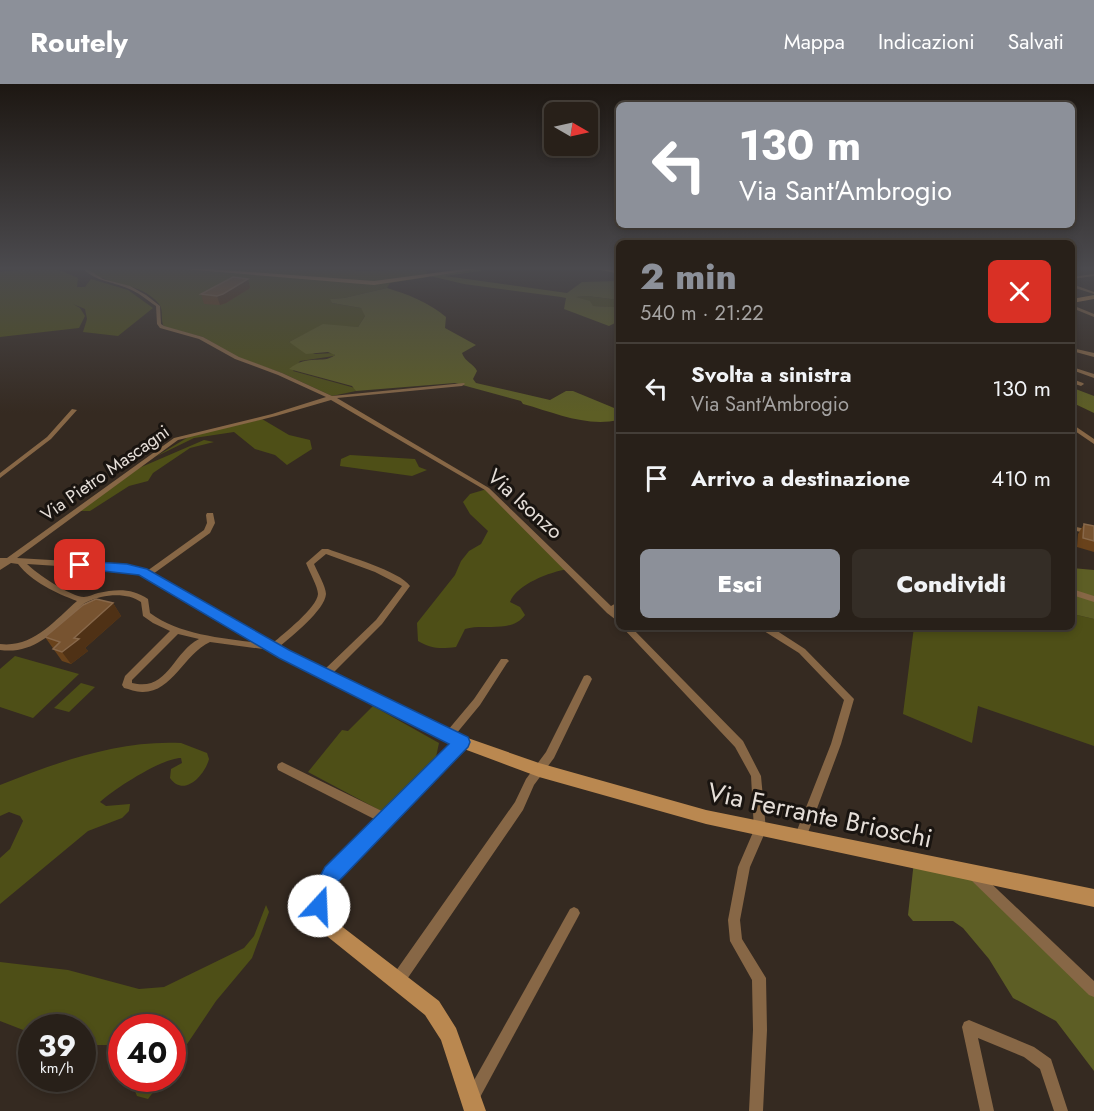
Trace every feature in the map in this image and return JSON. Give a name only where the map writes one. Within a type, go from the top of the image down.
[{"type":"street","name":"Via Isonzo","points":[[159,317],[159,324],[162,327],[201,338],[237,358],[280,374],[330,397],[487,489],[616,616]]},
{"type":"street","points":[[1075,350],[1094,355]]},
{"type":"street","points":[[1075,369],[1094,376]]},
{"type":"street","points":[[1075,382],[1081,384]]},
{"type":"street","name":"Via Pietro Mascagni","points":[[0,567],[176,440],[274,415],[330,397],[462,384]]},
{"type":"street","points":[[0,476],[49,438],[74,410]]},
{"type":"street","points":[[1075,429],[1092,444]]},
{"type":"street","points":[[148,574],[207,531],[211,523],[210,515]]},
{"type":"street","points":[[1075,529],[1094,533]]},
{"type":"street","points":[[0,647],[14,650],[27,646],[83,600],[118,592],[138,595],[145,600],[148,617],[177,630],[256,646],[274,647],[307,618],[321,600],[322,593],[310,563],[328,550],[387,573],[406,584],[378,623],[326,674]]},
{"type":"street","points":[[0,560],[127,568],[148,574],[274,647],[455,739]]},
{"type":"street","points":[[21,561],[26,569],[48,583],[83,600]]},
{"type":"street","points":[[1075,593],[1094,599]]},
{"type":"street","points":[[610,611],[616,607]]},
{"type":"street","points":[[177,630],[128,679],[127,685],[143,690],[155,688],[201,641],[213,637]]},
{"type":"street","points":[[629,630],[716,718],[750,759],[757,784],[760,830],[744,867],[734,920],[736,941],[759,978],[760,1030],[756,1111]]},
{"type":"street","points":[[769,630],[802,651],[849,699],[836,744],[800,838]]},
{"type":"street","points":[[473,1105],[460,1063],[432,1008],[334,932],[323,918],[319,906],[321,893],[332,874],[386,819],[455,739],[504,661]]},
{"type":"street","points":[[398,980],[519,806],[550,755],[587,679]]},
{"type":"street","name":"Via Ferrante Brioschi","points":[[455,739],[539,770],[649,802],[760,830],[1094,898]]},
{"type":"street","points":[[282,768],[386,819]]},
{"type":"street","points":[[969,872],[1094,990]]},
{"type":"street","points":[[473,1105],[574,913]]},
{"type":"street","points":[[987,1111],[969,1027],[1029,1052],[1046,1064],[1061,1111]]},
{"type":"shaded area","points":[[0,317],[85,317],[79,328],[0,337]]},
{"type":"shaded area","points":[[87,317],[142,317],[118,336],[83,332]]},
{"type":"shaded area","points":[[162,317],[364,317],[358,327],[321,326],[289,342],[315,354],[334,353],[334,356],[300,361],[293,371],[355,388],[356,391],[332,396],[282,373],[239,358],[203,337],[164,327]]},
{"type":"shaded area","points":[[364,317],[446,317],[445,328],[476,345],[462,353],[477,371],[473,379],[476,383],[550,400],[566,391],[573,391],[616,409],[616,420],[594,422],[571,418],[523,404],[521,401],[455,383],[356,391],[352,386],[289,369],[303,361],[325,359],[335,355],[328,352],[306,354],[289,342],[323,324],[358,327]]},
{"type":"shaded area","points":[[585,317],[616,317],[616,322],[609,326]]},
{"type":"shaded area","points":[[1075,389],[1094,396],[1094,413],[1075,404]]},
{"type":"shaded area","points":[[262,419],[289,435],[310,440],[312,449],[287,465],[275,455],[255,449],[234,432],[194,438],[155,457],[190,436]]},
{"type":"shaded area","points":[[204,440],[214,442],[190,448],[153,473],[148,481],[129,486],[90,511],[80,511],[139,468]]},
{"type":"shaded area","points":[[350,455],[415,459],[419,467],[427,470],[412,476],[340,466],[341,459]]},
{"type":"shaded area","points":[[487,489],[568,569],[535,580],[519,590],[510,602],[520,607],[525,615],[519,621],[505,626],[465,629],[456,647],[427,646],[418,641],[417,623],[455,575],[461,561],[469,551],[481,544],[488,531],[470,514],[463,502],[470,494]]},
{"type":"shaded area","points":[[1075,568],[1094,570],[1094,619],[1075,614]]},
{"type":"shaded area","points":[[1075,614],[1094,619],[1094,746],[978,706],[972,743],[903,714],[914,630],[1075,630]]},
{"type":"shaded area","points":[[15,656],[79,674],[33,718],[0,707],[0,669]]},
{"type":"shaded area","points":[[81,683],[95,687],[69,712],[54,708]]},
{"type":"shaded area","points":[[373,706],[439,743],[436,757],[383,812],[308,772],[342,730],[348,731]]},
{"type":"shaded area","points":[[181,743],[207,753],[209,759],[207,765],[199,777],[181,786],[170,778],[171,769],[182,763],[181,758],[162,763],[127,782],[100,802],[106,806],[130,804],[129,811],[122,818],[88,831],[0,904],[0,858],[10,849],[23,821],[20,816],[9,812],[0,816],[0,785],[89,754],[134,745]]},
{"type":"shaded area","points":[[914,861],[970,872],[1094,990],[1094,1071],[1056,1021],[1013,998],[989,959],[963,928],[953,921],[913,921],[908,915]]},
{"type":"shaded area","points":[[266,905],[269,912],[252,958],[216,1001],[186,1046],[186,1014],[108,1014],[108,1045],[96,1045],[96,1014],[18,1014],[18,1028],[0,1021],[0,962],[68,970],[139,989],[164,987],[244,948],[254,936]]},
{"type":"shaded area","points":[[135,1092],[153,1092],[148,1099],[137,1096]]},
{"type":"building","points":[[1084,524],[1094,526],[1094,541],[1083,538]]},
{"type":"building","points":[[96,599],[113,603],[74,638],[79,639],[62,652],[53,649],[60,642],[45,637],[83,605]]},
{"type":"route","points":[[80,565],[127,568],[148,574],[284,654],[462,742],[332,874],[321,893],[319,906]]}]
